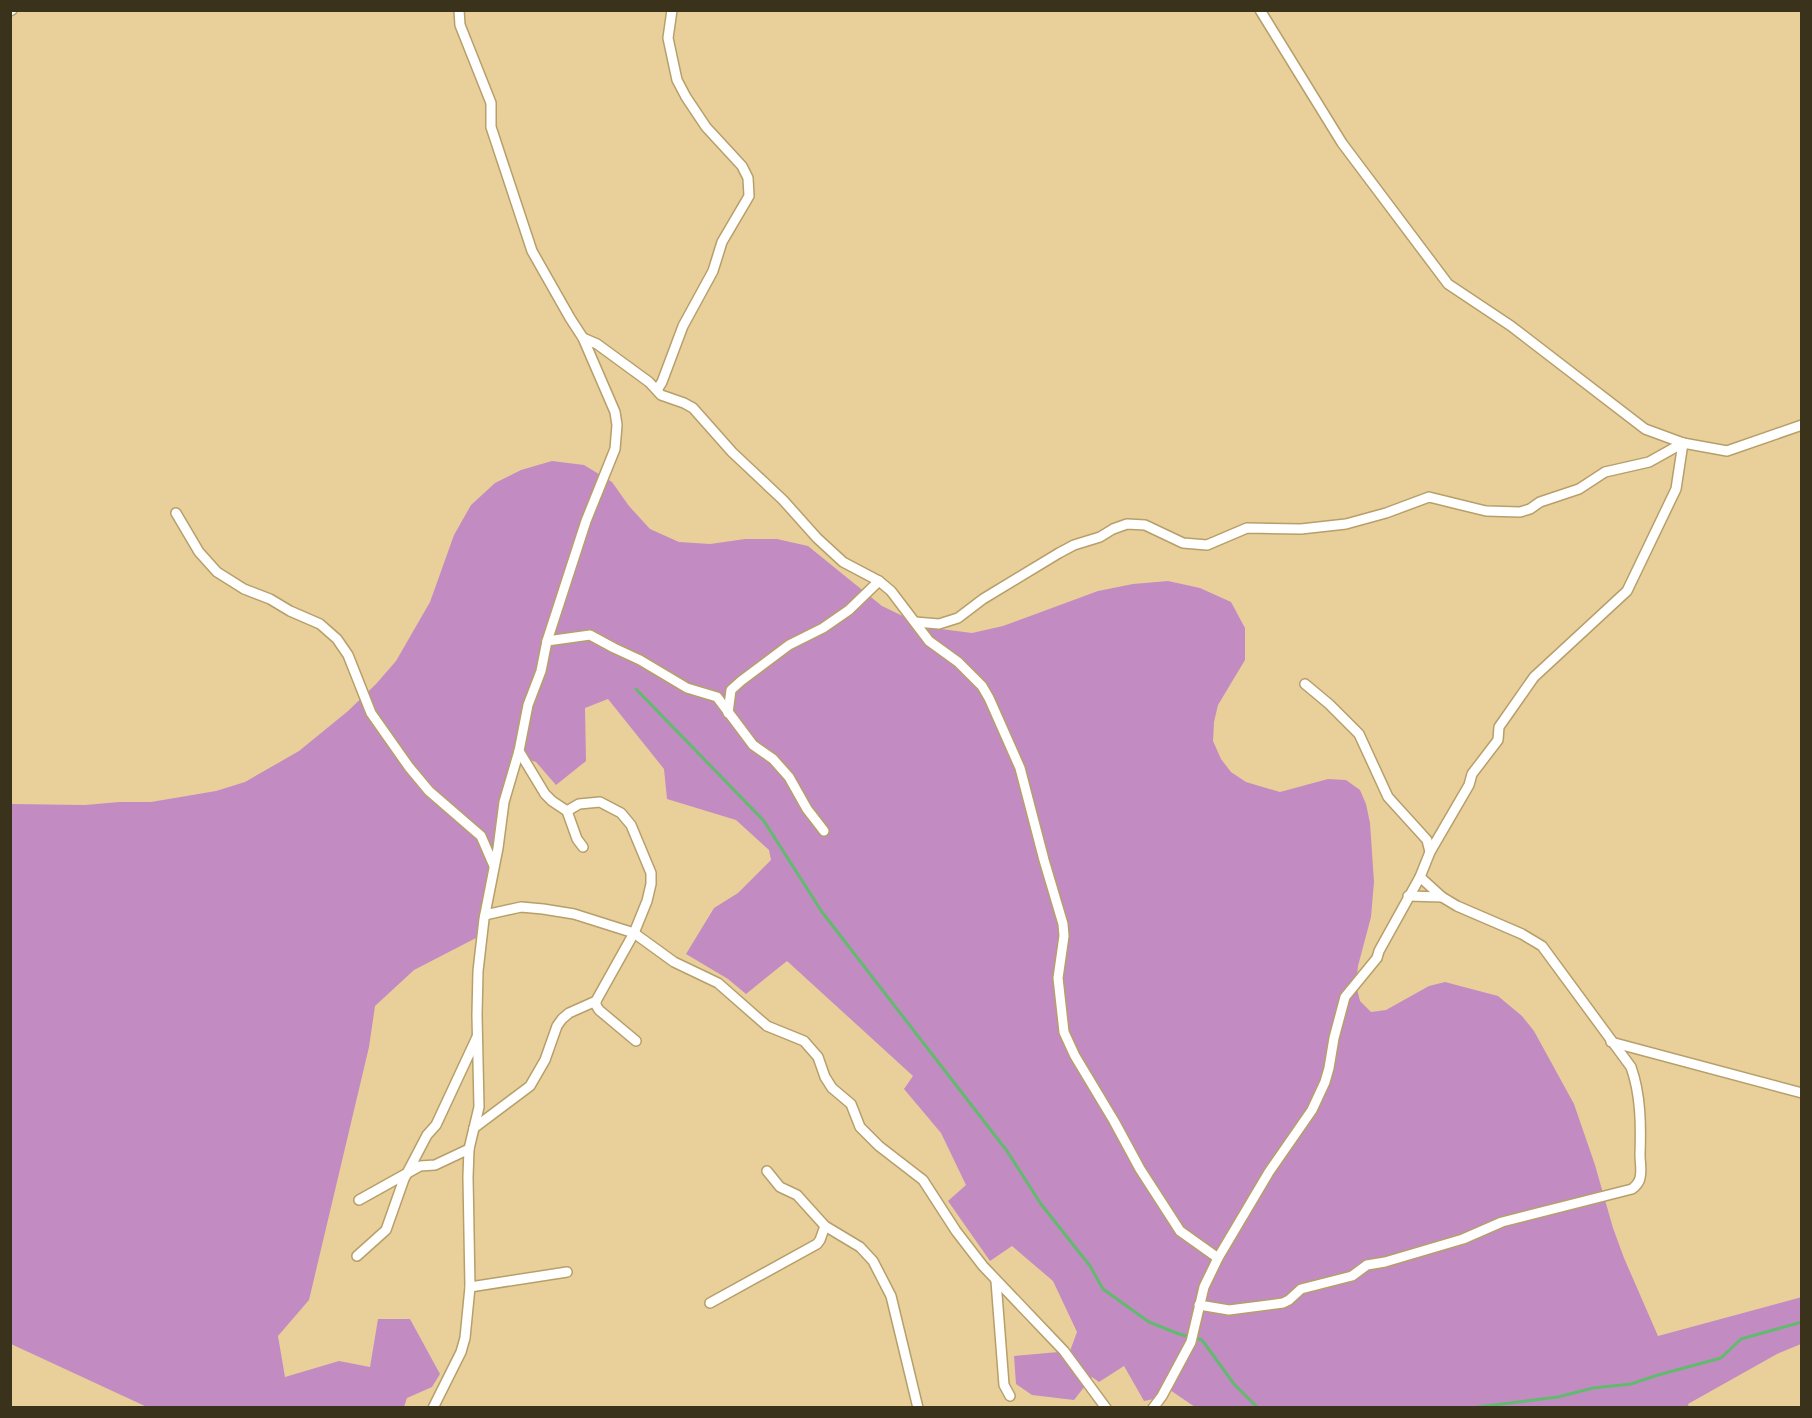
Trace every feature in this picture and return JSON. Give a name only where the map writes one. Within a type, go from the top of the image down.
[{"type":"street","points":[[434,1407],[464,1346],[470,1287],[469,1149],[479,1107],[478,970],[504,802],[519,751],[528,705],[541,671],[547,641],[586,521],[615,449],[621,426],[583,338],[532,251],[491,127],[491,103],[460,25],[459,10]]},
{"type":"street","points":[[657,390],[683,326],[713,271],[722,242],[749,196],[748,178],[742,166],[706,127],[677,80],[668,38],[672,10]]},
{"type":"street","points":[[1260,10],[1342,143],[1448,284],[1511,326],[1645,429],[1683,443],[1726,451],[1802,425]]},
{"type":"street","points":[[583,338],[597,344],[661,395],[693,408],[732,452],[783,500],[817,538],[843,562],[879,581],[891,591],[929,641],[958,662],[982,686],[1018,762],[1063,924],[1064,936],[1058,978],[1064,1032],[1075,1056],[1140,1169],[1180,1231],[1218,1258]]},
{"type":"street","points":[[915,622],[939,624],[958,618],[983,599],[1059,553],[1127,524],[1145,525],[1183,543],[1207,545],[1247,528],[1301,529],[1346,524],[1386,513],[1429,497],[1486,511],[1520,512],[1540,502],[1573,492],[1605,472],[1649,462],[1683,443]]},
{"type":"street","points":[[1153,1407],[1162,1396],[1191,1342],[1208,1277],[1218,1258],[1269,1172],[1312,1110],[1329,1070],[1334,1038],[1345,997],[1376,960],[1420,877],[1430,852],[1469,785],[1472,774],[1498,740],[1499,727],[1534,677],[1627,591],[1676,489],[1683,443]]},
{"type":"street","points":[[176,513],[199,552],[217,572],[244,589],[320,624],[337,639],[348,655],[371,712],[409,767],[429,791],[481,836],[494,866]]},
{"type":"street","points":[[728,712],[730,693],[741,681],[789,645],[823,628],[849,610],[879,581]]},
{"type":"street","points":[[547,641],[590,635],[640,660],[687,688],[717,697],[753,745],[773,759],[789,777],[807,809],[824,831]]},
{"type":"street","points":[[1305,684],[1359,734],[1388,797],[1427,840],[1430,852]]},
{"type":"street","points":[[519,751],[545,794],[567,811],[570,823],[583,847]]},
{"type":"street","points":[[474,1128],[530,1086],[545,1060],[557,1026],[562,1019],[569,1013],[596,1001],[634,933],[647,901],[651,873],[631,825],[621,813],[600,802],[579,804],[567,811]]},
{"type":"street","points":[[1199,1305],[1229,1310],[1283,1303],[1301,1289],[1348,1277],[1367,1265],[1385,1262],[1463,1239],[1502,1222],[1632,1190],[1638,1184],[1641,1136],[1638,1094],[1631,1067],[1542,946],[1522,934],[1485,919],[1442,897],[1420,877]]},
{"type":"street","points":[[1408,896],[1442,897]]},
{"type":"street","points":[[485,915],[521,908],[543,909],[590,918],[634,933],[674,962],[718,983],[767,1026],[796,1036],[812,1048],[832,1088],[854,1108],[860,1127],[879,1146],[923,1180],[956,1231],[983,1266],[1064,1351],[1106,1407]]},
{"type":"street","points":[[596,1001],[599,1010],[636,1041]]},
{"type":"street","points":[[357,1256],[386,1230],[406,1174],[427,1135],[436,1125],[478,1035]]},
{"type":"street","points":[[1611,1042],[1802,1094]]},
{"type":"street","points":[[359,1200],[421,1165],[439,1164],[469,1149]]},
{"type":"street","points":[[767,1172],[780,1186],[796,1195],[825,1226],[860,1247],[873,1261],[891,1296],[918,1407]]},
{"type":"street","points":[[710,1303],[817,1244],[825,1226]]},
{"type":"street","points":[[470,1287],[567,1272]]},
{"type":"street","points":[[996,1281],[1004,1385],[1010,1396]]},
{"type":"shaded area","points":[[552,461],[584,465],[612,482],[629,506],[650,529],[679,542],[710,544],[745,539],[777,539],[808,546],[882,606],[911,620],[941,629],[972,633],[1003,626],[1098,591],[1133,584],[1168,581],[1200,588],[1231,602],[1245,628],[1245,660],[1218,705],[1213,741],[1221,759],[1231,772],[1246,782],[1280,792],[1328,779],[1346,780],[1360,790],[1366,804],[1370,823],[1374,882],[1371,917],[1358,966],[1356,985],[1360,1001],[1371,1012],[1386,1010],[1429,986],[1445,982],[1498,996],[1522,1016],[1534,1031],[1574,1104],[1613,1228],[1658,1336],[1802,1297],[1801,1344],[1777,1354],[1688,1404],[1689,1407],[1195,1407],[1164,1386],[1154,1399],[1144,1401],[1124,1366],[1099,1382],[1092,1377],[1074,1400],[1032,1395],[1016,1384],[1014,1356],[1070,1351],[1077,1332],[1053,1281],[1012,1246],[990,1261],[948,1201],[966,1185],[941,1133],[904,1089],[913,1076],[787,961],[746,994],[728,979],[686,954],[714,908],[738,893],[771,860],[769,850],[736,820],[667,799],[664,769],[608,699],[585,708],[586,761],[556,785],[536,762],[517,756],[476,938],[414,970],[375,1006],[369,1047],[309,1300],[278,1336],[285,1377],[339,1361],[370,1367],[378,1319],[410,1319],[440,1374],[432,1387],[407,1398],[404,1407],[147,1407],[11,1344],[11,804],[85,805],[151,802],[216,791],[245,782],[299,751],[348,711],[396,661],[430,602],[454,535],[471,505],[495,483],[521,470]]},
{"type":"waterway","points":[[636,689],[764,821],[822,912],[1007,1151],[1041,1204],[1090,1266],[1103,1289],[1149,1322],[1202,1340],[1234,1384],[1258,1408]]},
{"type":"waterway","points":[[1470,1408],[1558,1397],[1593,1388],[1631,1384],[1721,1358],[1741,1339],[1802,1322]]}]
